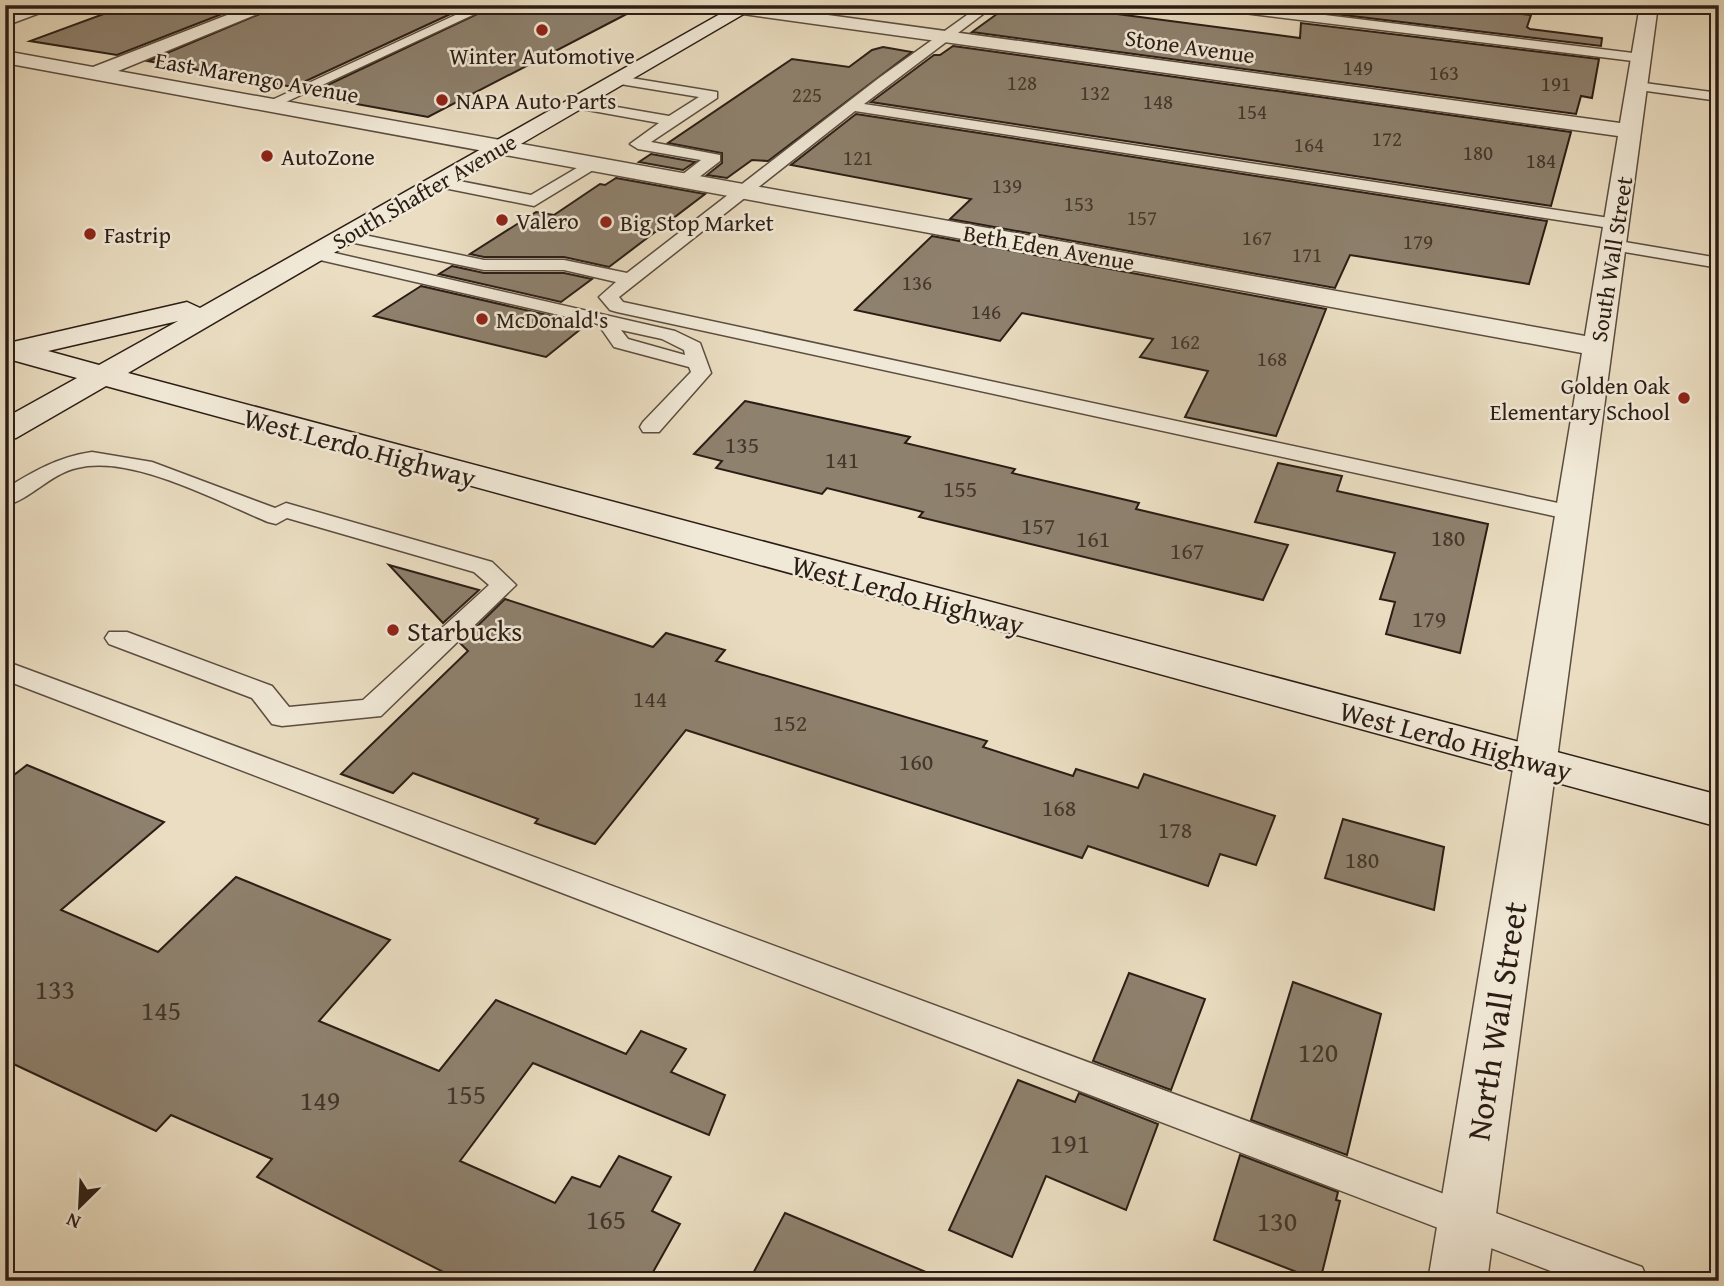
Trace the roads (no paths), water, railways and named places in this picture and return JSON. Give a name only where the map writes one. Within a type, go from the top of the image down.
[{"type":"street","points":[[93,74],[270,5]]},
{"type":"street","name":"South Wall Street","points":[[1535,761],[1649,5]]},
{"type":"street","name":"Stone Avenue","points":[[746,7],[942,37],[1630,131]]},
{"type":"street","name":"South Shafter Avenue","points":[[5,431],[746,7]]},
{"type":"street","name":"East Marengo Avenue","points":[[5,57],[500,148]]},
{"type":"street","name":"Beth Eden Avenue","points":[[500,148],[1598,347]]},
{"type":"street","points":[[9,350],[236,298]]},
{"type":"street","name":"West Lerdo Highway","points":[[9,350],[1719,811]]},
{"type":"street","name":"North Wall Street","points":[[1457,1281],[1535,761]]},
{"type":"lane","points":[[5,22],[55,5]]},
{"type":"lane","points":[[268,105],[488,5]]},
{"type":"lane","points":[[989,5],[942,37],[608,297],[617,306],[1572,513]]},
{"type":"lane","points":[[1212,5],[1639,72],[1719,97]]},
{"type":"lane","points":[[619,80],[712,95],[638,144],[714,158],[684,181]]},
{"type":"lane","points":[[576,104],[671,121]]},
{"type":"lane","points":[[852,106],[1614,235],[1719,263]]},
{"type":"lane","points":[[439,182],[534,201],[592,164]]},
{"type":"lane","points":[[345,236],[484,265],[564,265],[630,279]]},
{"type":"lane","points":[[313,253],[604,320],[621,343],[649,353],[697,363],[701,373],[651,428]]},
{"type":"lane","points":[[5,499],[72,462],[106,458],[133,463],[281,513],[483,567],[504,585],[372,709],[282,717],[262,692],[118,638]]},
{"type":"lane","points":[[5,670],[1628,1281]]},
{"type":"place","name":"Winter Automotive","points":[[542,30]]},
{"type":"place","name":"NAPA Auto Parts","points":[[442,100]]},
{"type":"place","name":"AutoZone","points":[[267,156]]},
{"type":"place","name":"Valero","points":[[502,220]]},
{"type":"place","name":"Big Stop Market","points":[[606,222]]},
{"type":"place","name":"Fastrip","points":[[90,234]]},
{"type":"place","name":"McDonald's","points":[[482,319]]},
{"type":"place","name":"Golden Oak Elementary School","points":[[1684,398]]},
{"type":"place","name":"Starbucks","points":[[393,630]]}]
